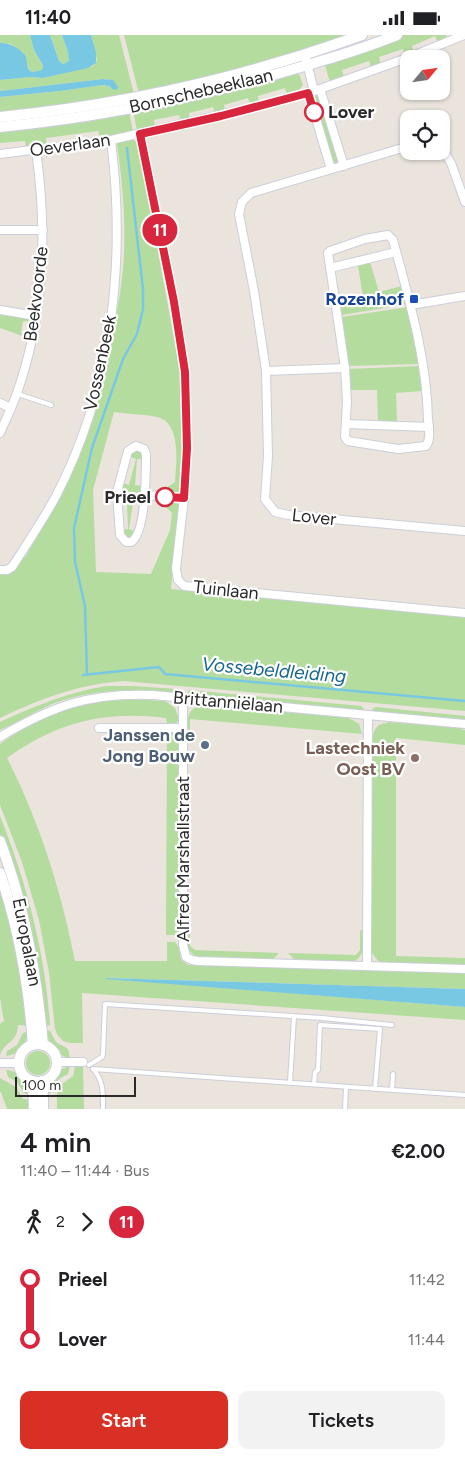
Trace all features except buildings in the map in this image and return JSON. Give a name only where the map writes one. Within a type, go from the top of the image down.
[{"type":"street","name":"Bornschebeeklaan","points":[[0,117],[137,97],[305,55],[362,35]]},
{"type":"street","name":"Bornschebeeklaan","points":[[0,127],[88,116],[159,103],[307,65],[397,35]]},
{"type":"street","points":[[140,134],[221,116],[314,91],[410,57],[464,35]]},
{"type":"street","points":[[305,55],[331,169]]},
{"type":"street","points":[[314,91],[344,166]]},
{"type":"street","name":"Oeverlaan","points":[[0,154],[111,140],[140,134]]},
{"type":"street","name":"Tuinlaan","points":[[140,134],[174,302],[185,372],[187,448],[184,498],[176,569],[178,580],[184,586],[465,613]]},
{"type":"street","name":"Vossenbeek","points":[[0,570],[7,570],[12,567],[45,515],[73,459],[88,419],[102,368],[116,286],[117,199],[111,140]]},
{"type":"street","name":"Lover","points":[[400,148],[251,193],[242,202],[238,214],[254,291],[266,371],[268,456],[265,499],[275,511],[288,515],[465,531]]},
{"type":"street","name":"Beekvoorde","points":[[0,433],[16,394],[29,351],[43,263],[41,186],[36,150]]},
{"type":"street","points":[[449,160],[465,202]]},
{"type":"street","points":[[0,230],[43,230]]},
{"type":"street","points":[[388,235],[393,240],[396,252],[411,305],[424,374],[429,427],[429,439],[426,446],[398,449],[348,441],[345,437],[345,368],[328,256],[330,251],[366,239],[388,235]]},
{"type":"street","points":[[330,268],[396,252]]},
{"type":"street","points":[[411,305],[465,296]]},
{"type":"street","points":[[0,310],[36,316]]},
{"type":"street","points":[[266,371],[345,368]]},
{"type":"street","points":[[0,403],[11,407]]},
{"type":"street","points":[[346,424],[429,427]]},
{"type":"street","points":[[136,445],[144,449],[146,454],[146,495],[138,536],[135,540],[126,542],[120,535],[117,492],[128,451],[136,445]]},
{"type":"street","points":[[146,495],[184,498]]},
{"type":"street","name":"Brittanniëlaan","points":[[0,737],[51,710],[86,699],[127,694],[465,724]]},
{"type":"street","name":"Alfred Marshallstraat","points":[[183,698],[183,945],[186,957],[198,961],[367,967]]},
{"type":"street","points":[[368,715],[367,967],[465,969]]},
{"type":"street","points":[[99,728],[183,728]]},
{"type":"street","name":"Europalaan","points":[[0,841],[17,890],[30,944],[38,991],[38,1045]]},
{"type":"street","name":"Europalaan","points":[[0,873],[14,917],[38,1045]]},
{"type":"street","points":[[38,1045],[54,1053],[56,1062],[56,1067],[51,1076],[38,1081],[23,1074],[19,1063],[24,1050],[38,1045]]},
{"type":"street","points":[[56,1062],[88,1065]]},
{"type":"street","points":[[0,1063],[19,1063]]},
{"type":"street","points":[[34,1109],[38,1081]]},
{"type":"street","points":[[38,1081],[43,1109]]},
{"type":"lane","points":[[16,394],[51,405]]},
{"type":"lane","points":[[88,1065],[102,1057],[103,1054],[105,1004],[392,1025]]},
{"type":"lane","points":[[290,1082],[294,1017]]},
{"type":"lane","points":[[314,1084],[315,1072],[318,1070],[320,1025],[380,1029],[375,1089]]},
{"type":"lane","points":[[88,1065],[465,1095]]},
{"type":"lane","points":[[88,1065],[97,1075],[104,1090],[103,1109]]},
{"type":"lane","points":[[392,1090],[393,1074]]},
{"type":"lane","points":[[345,1109],[346,1087]]},
{"type":"green space","points":[[0,35],[30,35],[34,50],[43,67],[42,70],[30,71],[23,53],[11,44],[0,43]]},
{"type":"green space","points":[[50,35],[62,35],[69,61],[63,64],[59,61]]},
{"type":"green space","points":[[91,35],[119,35],[134,94],[0,114],[0,97],[103,85],[109,86],[112,89],[108,79],[103,79],[0,91],[0,80],[31,77],[43,78],[93,66],[97,60]]},
{"type":"green space","points":[[124,35],[357,35],[304,52],[139,94]]},
{"type":"green space","points":[[401,35],[446,35],[447,39],[438,43],[435,36],[412,46],[413,50],[403,49],[379,57],[381,64],[371,68],[369,61],[342,70],[344,77],[330,82],[324,62]]},
{"type":"green space","points":[[296,72],[299,74],[303,85],[298,91],[287,95],[285,88],[258,96],[259,103],[250,105],[248,98],[224,105],[225,112],[215,114],[213,107],[189,113],[190,120],[181,122],[179,115],[154,120],[155,127],[137,131],[133,110]]},
{"type":"green space","points":[[315,94],[320,98],[339,159],[336,164],[331,161],[312,99]]},
{"type":"green space","points":[[129,111],[133,132],[100,137],[98,131],[46,138],[46,145],[26,148],[25,141],[0,143],[0,129]]},
{"type":"green space","points":[[130,138],[138,143],[180,371],[183,444],[182,490],[176,493],[162,491],[175,482],[176,445],[174,435],[165,421],[146,415],[114,412],[93,490],[96,572],[151,574],[170,530],[172,513],[160,501],[175,502],[180,505],[181,511],[178,511],[171,589],[465,616],[465,711],[123,681],[91,685],[60,693],[0,718],[0,573],[22,556],[25,557],[38,536],[82,447],[99,400],[106,376],[103,375],[117,314],[124,256],[122,181],[117,144],[120,140]]},
{"type":"green space","points":[[370,262],[379,292],[402,286],[407,304],[342,315],[340,301],[363,297],[358,266]]},
{"type":"green space","points":[[408,307],[419,364],[348,366],[342,317]]},
{"type":"green space","points":[[0,313],[29,319],[31,322],[23,321],[21,333],[29,335],[28,338],[0,328]]},
{"type":"green space","points":[[420,366],[422,391],[396,393],[397,424],[378,424],[377,390],[350,390],[348,369]]},
{"type":"green space","points":[[136,450],[142,453],[143,459],[137,459],[135,485],[141,486],[141,493],[122,491],[123,483],[129,485],[136,459],[131,457],[132,453]]},
{"type":"green space","points":[[121,494],[141,496],[139,504],[133,503],[129,529],[134,531],[130,538],[125,538],[122,530],[128,529],[127,503],[121,502]]},
{"type":"green space","points":[[107,686],[178,689],[179,693],[115,691],[84,695],[52,704],[0,730],[0,722],[26,710],[65,696]]},
{"type":"green space","points":[[189,690],[361,706],[364,711],[187,694]]},
{"type":"green space","points":[[128,699],[165,701],[175,708],[179,720],[175,724],[167,724],[166,718],[122,716],[82,721],[44,735],[7,758],[30,807],[48,857],[63,908],[75,961],[167,961],[167,942],[175,942],[179,947],[181,960],[188,965],[465,973],[465,989],[106,978],[465,1007],[465,1020],[82,993],[83,1043],[63,1041],[55,1029],[49,973],[39,920],[22,862],[0,805],[0,744],[30,725],[61,712],[94,703]]},
{"type":"green space","points":[[203,704],[349,718],[359,724],[362,734],[190,719],[190,732],[187,728],[186,719],[188,719],[192,709],[203,706]]},
{"type":"green space","points":[[376,707],[465,716],[465,720],[372,711]]},
{"type":"green space","points":[[388,722],[462,728],[462,730],[465,730],[465,745],[396,738],[396,956],[465,958],[465,965],[385,963],[378,961],[372,953],[371,736],[373,736],[377,726]]},
{"type":"green space","points":[[167,732],[175,732],[179,736],[179,930],[175,935],[166,935]]},
{"type":"green space","points":[[0,816],[10,842],[33,919],[44,971],[50,1025],[44,1026],[9,857],[0,835]]},
{"type":"green space","points":[[0,880],[11,915],[29,1026],[18,1025],[13,1040],[4,1048],[0,1056],[0,1024],[4,1021],[0,998]]},
{"type":"green space","points":[[360,930],[364,931],[363,949],[360,956],[353,962],[295,960],[288,953],[356,955],[360,950]]},
{"type":"green space","points":[[190,933],[190,946],[195,950],[279,953],[272,960],[197,957],[188,948],[187,935]]},
{"type":"green space","points":[[46,1030],[50,1031],[56,1042],[68,1049],[70,1058],[65,1057],[54,1048],[48,1039]]},
{"type":"green space","points":[[28,1031],[22,1048],[6,1056],[7,1051],[17,1045],[23,1033]]},
{"type":"green space","points":[[38,1051],[43,1052],[49,1058],[49,1068],[43,1074],[38,1075],[33,1074],[27,1068],[26,1063],[27,1058],[33,1052]]},
{"type":"green space","points":[[70,1066],[68,1074],[59,1079],[52,1092],[46,1095],[48,1085],[57,1073]]},
{"type":"green space","points":[[75,1066],[83,1067],[84,1109],[57,1109],[58,1089],[73,1076]]},
{"type":"green space","points":[[6,1070],[22,1078],[30,1095],[24,1093],[17,1082],[8,1077]]},
{"type":"green space","points":[[0,1078],[16,1087],[23,1099],[31,1100],[32,1109],[7,1109],[0,1092]]},
{"type":"water","points":[[30,35],[50,35],[59,61],[63,64],[69,61],[62,35],[91,35],[96,53],[96,63],[88,68],[43,78],[31,77],[0,80],[0,43],[10,45],[23,52],[30,71],[42,70],[43,66],[34,50]]},
{"type":"water","points":[[103,79],[113,80],[118,89],[114,90],[109,86],[103,85],[0,97],[0,91]]},
{"type":"water","points":[[106,979],[465,989],[465,1007]]},
{"type":"waterway","points":[[87,674],[85,606],[75,562],[74,528],[92,448],[123,359],[137,334],[143,309],[143,289],[127,148]]},
{"type":"waterway","name":"Vossebeldleiding","points":[[83,675],[159,667],[165,674],[465,701]]},
{"type":"bus line","name":"11","points":[[165,497],[184,498],[187,448],[185,372],[178,322],[140,134],[221,116],[308,93],[314,112]]},
{"type":"place","name":"Lover","points":[[314,112]]},
{"type":"place","name":"Rozenhof","points":[[414,299]]},
{"type":"place","name":"Prieel","points":[[165,497]]},
{"type":"place","name":"Janssen de Jong Bouw","points":[[205,745]]},
{"type":"place","name":"Lastechniek Oost BV","points":[[415,758]]}]
